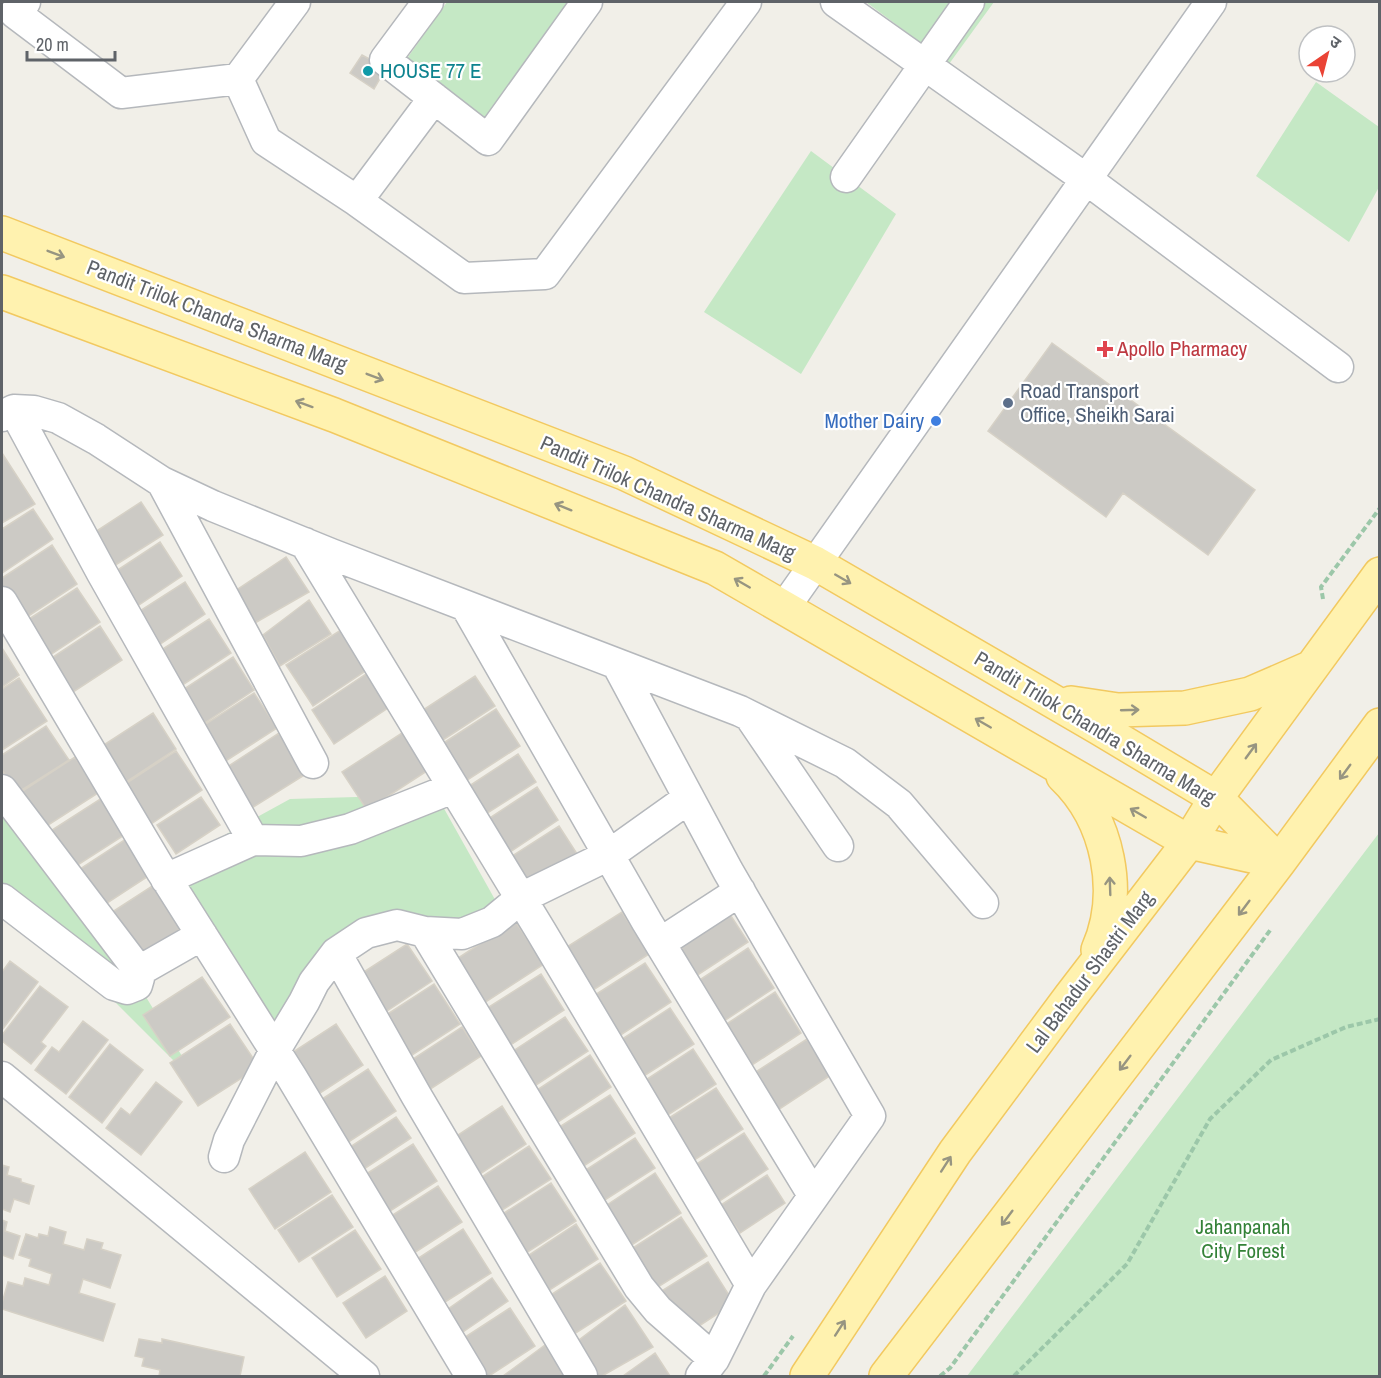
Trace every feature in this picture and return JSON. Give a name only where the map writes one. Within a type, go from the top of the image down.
[{"type":"main road","name":"Pandit Trilok Chandra Sharma Marg","points":[[2,233],[624,473],[815,563],[1216,798],[1279,862]]},
{"type":"main road","points":[[2,292],[334,415],[715,568],[1189,842],[1279,862]]},
{"type":"main road","name":"Lal Bahadur Shastri Marg","points":[[807,1377],[955,1152],[1189,842],[1216,798],[1380,574]]},
{"type":"main road","points":[[1051,700],[1118,710],[1185,708],[1250,694],[1311,667]]},
{"type":"main road","points":[[886,1377],[1279,862],[1380,725]]},
{"type":"main road","points":[[1034,753],[1070,783],[1084,802],[1104,844],[1109,867],[1111,891],[1104,936],[1094,959],[1070,997]]},
{"type":"street","points":[[14,6],[120,93],[238,79],[295,2]]},
{"type":"street","points":[[428,2],[385,60],[488,140],[587,2]]},
{"type":"street","points":[[238,79],[266,141],[357,201],[464,278],[545,274],[746,2]]},
{"type":"street","points":[[836,2],[1086,179],[1338,367]]},
{"type":"street","points":[[846,177],[969,2]]},
{"type":"street","points":[[784,608],[1211,2]]},
{"type":"street","points":[[357,201],[434,98]]},
{"type":"street","points":[[253,840],[102,573],[8,413],[34,411],[58,418],[96,439],[162,482],[213,506],[749,716],[845,763],[899,804],[983,903]]},
{"type":"street","points":[[162,482],[313,763]]},
{"type":"street","points":[[305,543],[521,898],[751,1285]]},
{"type":"street","points":[[2,602],[166,879],[275,1050],[471,1377]]},
{"type":"street","points":[[466,606],[660,943],[813,1195]]},
{"type":"street","points":[[424,933],[639,1287],[708,1368],[751,1285],[870,1116],[740,891],[618,664]]},
{"type":"street","points":[[749,716],[838,846]]},
{"type":"street","points":[[166,879],[253,840],[301,841],[350,829],[453,788]]},
{"type":"street","points":[[2,790],[139,970],[140,978],[137,985],[127,989],[114,985],[2,899]]},
{"type":"street","points":[[224,1157],[229,1140],[275,1050],[314,982],[336,953],[366,933],[397,925],[424,933],[462,934],[492,922],[521,898],[609,855],[689,798]]},
{"type":"street","points":[[660,943],[740,891]]},
{"type":"street","points":[[139,970],[202,934]]},
{"type":"street","points":[[336,953],[416,1095],[582,1377]]},
{"type":"street","points":[[2,1077],[364,1377]]},
{"type":"path","points":[[940,1377],[950,1368],[1274,925]]},
{"type":"path","points":[[1014,1377],[1127,1264],[1210,1119],[1271,1060],[1346,1026],[1380,1019]]},
{"type":"green space","points":[[447,2],[587,2],[488,140],[396,74]]},
{"type":"green space","points":[[866,2],[994,2],[949,64]]},
{"type":"green space","points":[[1315,84],[1319,84],[1379,127],[1379,187],[1349,242],[1256,176]]},
{"type":"green space","points":[[811,151],[896,214],[801,374],[704,312]]},
{"type":"green space","points":[[2,784],[146,997],[202,1089],[2,889]]},
{"type":"green space","points":[[389,796],[442,805],[507,921],[374,925],[279,1034],[180,882],[212,842],[290,799]]},
{"type":"green space","name":"Jahanpanah City Forest","points":[[1379,833],[1379,1376],[967,1376]]},
{"type":"building","name":"HOUSE 77 E","points":[[362,55],[386,68],[374,89],[350,73]]},
{"type":"building","points":[[1052,343],[1255,490],[1208,555],[1123,493],[1106,517],[988,431]]},
{"type":"building","points":[[2,453],[35,504],[2,523]]},
{"type":"building","points":[[141,502],[163,535],[114,566],[92,534]]},
{"type":"building","points":[[33,509],[53,539],[2,573],[2,529]]},
{"type":"building","points":[[160,542],[182,576],[130,611],[107,577]]},
{"type":"building","points":[[52,545],[77,584],[18,623],[2,598],[2,578]]},
{"type":"building","points":[[286,557],[309,592],[255,623],[235,591]]},
{"type":"building","points":[[185,582],[205,614],[153,649],[132,616]]},
{"type":"building","points":[[77,588],[100,622],[41,661],[18,626]]},
{"type":"building","points":[[309,600],[331,634],[280,666],[263,635]]},
{"type":"building","points":[[209,619],[231,653],[175,690],[152,656]]},
{"type":"building","points":[[100,626],[122,660],[67,696],[44,663]]},
{"type":"building","points":[[344,628],[370,668],[313,706],[286,665]]},
{"type":"building","points":[[2,648],[19,675],[2,687]]},
{"type":"building","points":[[233,657],[254,690],[197,728],[175,695]]},
{"type":"building","points":[[369,672],[391,706],[334,744],[312,710]]},
{"type":"building","points":[[475,676],[495,706],[440,742],[420,712]]},
{"type":"building","points":[[19,678],[47,721],[2,750],[2,689]]},
{"type":"building","points":[[254,693],[277,728],[221,764],[198,729]]},
{"type":"building","points":[[496,709],[520,746],[458,786],[434,749]]},
{"type":"building","points":[[153,713],[176,749],[120,786],[96,750]]},
{"type":"building","points":[[46,726],[69,760],[17,793],[2,770],[2,755]]},
{"type":"building","points":[[405,731],[430,769],[367,810],[342,772]]},
{"type":"building","points":[[279,733],[306,774],[247,811],[221,771]]},
{"type":"building","points":[[176,751],[202,790],[148,826],[122,786]]},
{"type":"building","points":[[518,754],[536,782],[478,819],[460,792]]},
{"type":"building","points":[[75,757],[98,793],[42,829],[18,794]]},
{"type":"building","points":[[537,787],[558,820],[501,858],[479,825]]},
{"type":"building","points":[[105,796],[129,832],[73,868],[49,832]]},
{"type":"building","points":[[201,797],[220,825],[176,854],[157,825]]},
{"type":"building","points":[[559,826],[581,860],[528,894],[506,860]]},
{"type":"building","points":[[129,837],[153,873],[98,909],[74,873]]},
{"type":"building","points":[[160,881],[189,924],[134,960],[106,916]]},
{"type":"building","points":[[622,912],[649,954],[587,994],[559,952]]},
{"type":"building","points":[[729,913],[748,942],[690,980],[671,950]]},
{"type":"building","points":[[515,921],[544,964],[481,1005],[452,962]]},
{"type":"building","points":[[407,944],[432,981],[381,1015],[356,977]]},
{"type":"building","points":[[748,948],[774,988],[721,1023],[695,983]]},
{"type":"building","points":[[10,961],[38,982],[2,1030],[2,972]]},
{"type":"building","points":[[645,963],[671,1002],[613,1040],[587,1000]]},
{"type":"building","points":[[541,974],[564,1010],[506,1048],[481,1012]]},
{"type":"building","points":[[202,977],[230,1017],[170,1056],[143,1015]]},
{"type":"building","points":[[434,984],[460,1024],[409,1057],[383,1017]]},
{"type":"building","points":[[40,986],[68,1007],[41,1042],[46,1046],[31,1064],[2,1041],[2,1035]]},
{"type":"building","points":[[775,992],[801,1033],[749,1067],[722,1027]]},
{"type":"building","points":[[670,1008],[694,1044],[636,1081],[613,1045]]},
{"type":"building","points":[[565,1017],[588,1051],[530,1089],[507,1055]]},
{"type":"building","points":[[83,1021],[108,1040],[66,1094],[35,1070],[52,1047],[59,1052]]},
{"type":"building","points":[[230,1024],[259,1067],[198,1106],[170,1063]]},
{"type":"building","points":[[336,1024],[363,1065],[314,1097],[287,1056]]},
{"type":"building","points":[[462,1027],[481,1056],[429,1090],[410,1061]]},
{"type":"building","points":[[807,1039],[831,1075],[775,1112],[751,1075]]},
{"type":"building","points":[[110,1044],[143,1070],[102,1123],[69,1097]]},
{"type":"building","points":[[693,1049],[716,1084],[660,1120],[638,1085]]},
{"type":"building","points":[[590,1055],[611,1087],[552,1126],[531,1094]]},
{"type":"building","points":[[368,1069],[396,1111],[347,1143],[319,1101]]},
{"type":"building","points":[[156,1082],[182,1102],[141,1155],[106,1128],[121,1108],[130,1115]]},
{"type":"building","points":[[716,1088],[743,1129],[688,1164],[661,1123]]},
{"type":"building","points":[[610,1095],[635,1133],[579,1169],[553,1131]]},
{"type":"building","points":[[502,1106],[526,1144],[477,1176],[452,1139]]},
{"type":"building","points":[[396,1117],[411,1138],[361,1171],[347,1149]]},
{"type":"building","points":[[744,1133],[768,1169],[712,1206],[689,1169]]},
{"type":"building","points":[[635,1138],[655,1168],[597,1205],[578,1175]]},
{"type":"building","points":[[413,1144],[437,1181],[387,1213],[363,1176]]},
{"type":"building","points":[[529,1146],[551,1179],[499,1212],[477,1180]]},
{"type":"building","points":[[305,1152],[331,1192],[275,1229],[249,1189]]},
{"type":"building","points":[[2,1165],[9,1167],[7,1175],[34,1186],[29,1204],[14,1199],[10,1212],[2,1209]]},
{"type":"building","points":[[655,1173],[681,1213],[627,1248],[601,1209]]},
{"type":"building","points":[[767,1175],[785,1203],[740,1233],[721,1205]]},
{"type":"building","points":[[551,1183],[576,1221],[526,1253],[501,1215]]},
{"type":"building","points":[[438,1186],[462,1222],[411,1255],[388,1218]]},
{"type":"building","points":[[332,1195],[353,1227],[299,1262],[278,1230]]},
{"type":"building","points":[[681,1217],[707,1256],[650,1292],[625,1253]]},
{"type":"building","points":[[2,1220],[7,1222],[5,1231],[20,1236],[13,1259],[2,1255]]},
{"type":"building","points":[[576,1224],[598,1259],[548,1291],[526,1257]]},
{"type":"building","points":[[50,1227],[66,1232],[63,1244],[84,1250],[87,1239],[103,1243],[101,1249],[121,1255],[110,1288],[83,1279],[79,1293],[115,1304],[103,1341],[2,1309],[8,1282],[23,1286],[25,1278],[49,1285],[52,1274],[29,1266],[31,1259],[19,1255],[26,1234],[38,1238],[39,1234],[48,1236]]},
{"type":"building","points":[[463,1229],[491,1273],[442,1304],[414,1261]]},
{"type":"building","points":[[355,1230],[381,1269],[337,1297],[312,1258]]},
{"type":"building","points":[[708,1262],[734,1303],[687,1334],[660,1292]]},
{"type":"building","points":[[600,1263],[626,1301],[571,1336],[546,1298]]},
{"type":"building","points":[[385,1276],[407,1311],[366,1338],[343,1303]]},
{"type":"building","points":[[492,1278],[508,1301],[457,1336],[441,1314]]},
{"type":"building","points":[[625,1305],[653,1347],[602,1376],[595,1376],[575,1343]]},
{"type":"building","points":[[510,1308],[535,1346],[489,1376],[478,1376],[456,1343]]},
{"type":"building","points":[[139,1339],[162,1343],[162,1339],[244,1357],[240,1376],[159,1376],[160,1370],[142,1366],[144,1358],[135,1356]]},
{"type":"building","points":[[545,1345],[568,1376],[503,1376]]},
{"type":"building","points":[[655,1353],[670,1376],[623,1376]]},
{"type":"place","name":"HOUSE 77 E","points":[[368,71]]},
{"type":"place","name":"Apollo Pharmacy","points":[[1105,349]]},
{"type":"place","name":"Road Transport Office, Sheikh Sarai","points":[[1008,403]]},
{"type":"place","name":"Mother Dairy","points":[[936,421]]}]
